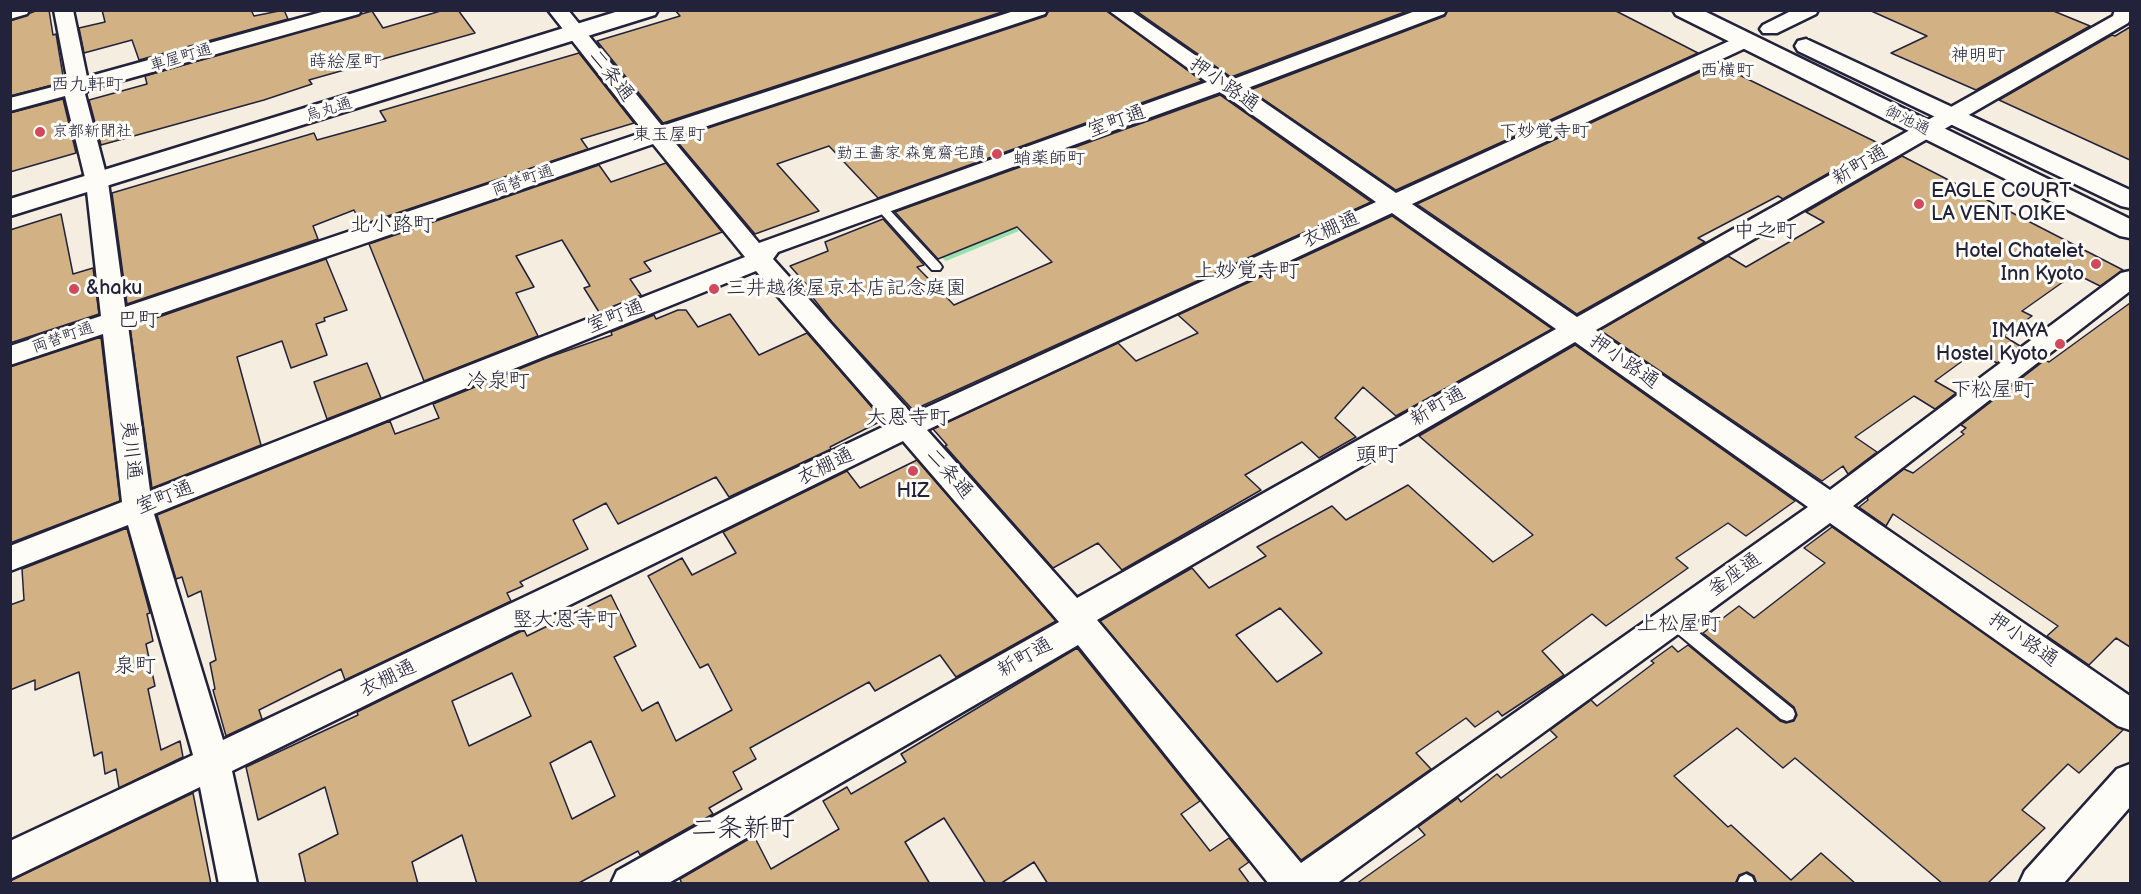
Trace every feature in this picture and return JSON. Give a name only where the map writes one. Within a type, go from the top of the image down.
[{"type":"main road","name":"烏丸通","points":[[10,208],[94,173],[596,10]]},
{"type":"main road","name":"烏丸通","points":[[566,21],[647,10]]},
{"type":"main road","name":"御池通","points":[[1684,10],[2130,230]]},
{"type":"main road","name":"御池通","points":[[1731,10],[2130,200]]},
{"type":"main road","name":"烏丸通","points":[[10,188],[94,173]]},
{"type":"street","points":[[10,13],[20,10]]},
{"type":"street","name":"夷川通","points":[[63,10],[79,87],[75,94],[94,173],[138,509],[213,764],[238,884]]},
{"type":"street","name":"車屋町通","points":[[10,105],[352,10]]},
{"type":"street","name":"両替町通","points":[[10,356],[657,135],[1038,10]]},
{"type":"street","name":"押小路通","points":[[1117,10],[2130,715]]},
{"type":"street","name":"室町通","points":[[10,559],[760,260],[770,247],[1437,10]]},
{"type":"street","points":[[1770,29],[1809,10]]},
{"type":"street","name":"新町通","points":[[630,884],[1068,634],[1079,622],[1087,608],[2121,19],[2122,14]]},
{"type":"street","name":"二条通","points":[[566,21],[760,260],[1079,622],[1294,884]]},
{"type":"street","name":"衣棚通","points":[[10,861],[908,427],[1745,41]]},
{"type":"street","name":"釜座通","points":[[1304,884],[1831,506],[2130,279]]},
{"type":"street","points":[[2038,884],[2130,781]]},
{"type":"lane","points":[[880,207],[936,267]]},
{"type":"lane","points":[[1672,620],[1787,714]]},
{"type":"green space","points":[[1006,218],[1019,231],[946,261],[942,258],[1000,234]]},
{"type":"building","points":[[38,10],[49,10],[53,35],[56,34],[64,82],[10,96],[10,21]]},
{"type":"building","points":[[102,10],[251,10],[254,16],[284,10],[288,19],[139,60],[132,40],[84,53],[79,28],[105,22]]},
{"type":"building","points":[[444,10],[458,10],[475,33],[309,80],[312,84],[264,100],[101,145],[89,100],[147,84],[145,76],[372,11],[383,28]]},
{"type":"building","points":[[675,10],[1008,10],[663,123],[597,41],[680,16]]},
{"type":"building","points":[[1049,10],[1106,10],[1202,81],[878,198],[829,146],[777,164],[819,211],[755,234],[675,139],[1046,16]]},
{"type":"building","points":[[1135,10],[1410,10],[1231,77]]},
{"type":"building","points":[[1448,10],[1614,10],[1698,53],[1396,190],[1250,90],[1445,16]]},
{"type":"building","points":[[1869,10],[2051,10],[2090,26],[1976,90],[1891,53],[1927,36]]},
{"type":"building","points":[[2130,27],[2130,160],[1999,100],[2112,35],[2115,36]]},
{"type":"building","points":[[579,53],[634,123],[581,139],[588,149],[361,225],[354,210],[313,226],[318,239],[127,304],[112,193],[314,133],[317,140],[386,121],[380,111]]},
{"type":"building","points":[[1717,64],[1880,144],[1783,199],[1778,196],[1698,238],[1705,242],[1577,314],[1417,204]]},
{"type":"building","points":[[1220,95],[1371,202],[913,410],[832,322],[803,285],[806,284],[790,266],[828,251],[825,242],[883,219],[924,265],[917,267],[954,305],[1052,262],[1017,227],[938,259],[895,212]]},
{"type":"building","name":"京都新聞社","points":[[63,99],[76,153],[10,172],[10,113]]},
{"type":"building","points":[[1902,156],[2123,270],[2100,286],[2084,278],[2079,281],[2070,277],[2022,311],[2032,316],[2004,336],[2020,346],[1997,363],[1976,351],[1935,381],[1956,393],[1935,409],[1914,396],[1855,437],[1877,452],[1848,474],[1843,466],[1822,481],[1600,330],[1728,256],[1746,267],[1824,222],[1806,212]]},
{"type":"building","points":[[666,163],[722,232],[644,262],[651,271],[630,279],[641,295],[599,312],[584,288],[590,286],[562,240],[516,256],[534,287],[516,293],[538,336],[424,381],[369,244],[599,165],[611,182]]},
{"type":"building","points":[[61,214],[73,274],[93,268],[99,314],[10,343],[10,230]]},
{"type":"building","points":[[1392,216],[1552,329],[1396,416],[1363,387],[1335,418],[1356,437],[1319,458],[1302,442],[1245,475],[1261,490],[1122,570],[1098,543],[1053,568],[945,446],[947,445],[933,429],[1118,343],[1136,361],[1198,333],[1178,315]]},
{"type":"building","points":[[326,259],[347,310],[324,318],[325,321],[316,324],[327,355],[291,368],[282,341],[237,357],[261,445],[152,488],[130,327]]},
{"type":"building","points":[[2130,303],[2130,647],[2116,638],[2089,665],[2047,636],[2058,626],[1893,514],[1886,526],[1859,507],[1904,469],[1913,473],[1964,434],[1961,432],[1966,428],[1961,425],[2045,360],[2049,362]]},
{"type":"building","points":[[678,310],[686,310],[698,327],[730,314],[759,355],[807,333],[883,420],[830,447],[831,449],[729,497],[716,477],[618,524],[606,503],[573,520],[588,549],[520,582],[523,586],[507,593],[511,601],[345,680],[341,669],[259,710],[262,719],[226,736],[213,690],[215,689],[210,663],[216,660],[201,591],[188,597],[182,577],[176,579],[157,515],[390,421],[395,434],[439,418],[433,404],[549,357],[612,335],[611,332],[654,315],[656,319]]},
{"type":"building","points":[[101,337],[120,501],[10,543],[10,367]]},
{"type":"building","points":[[1575,345],[1795,501],[1746,536],[1728,523],[1676,558],[1688,568],[1606,626],[1592,614],[1542,651],[1564,675],[1502,716],[1498,711],[1475,727],[1466,718],[1416,753],[1431,769],[1301,860],[1100,621],[1192,568],[1209,588],[1266,556],[1257,547],[1332,506],[1346,520],[1408,485],[1493,562],[1533,535],[1419,436]],"holes":[[[1280,608],[1322,653],[1277,682],[1236,635]]]},
{"type":"building","points":[[367,363],[381,398],[327,419],[314,382]]},
{"type":"building","points":[[917,460],[1056,621],[956,677],[940,655],[875,691],[869,682],[750,748],[756,759],[733,772],[742,789],[709,808],[713,814],[640,855],[638,851],[577,884],[477,884],[462,835],[412,862],[418,884],[306,884],[299,854],[338,834],[325,787],[258,820],[246,767],[358,715],[357,712],[524,630],[527,636],[611,595],[636,646],[614,657],[642,711],[658,702],[676,741],[732,710],[708,664],[700,668],[648,576],[682,558],[692,575],[736,553],[723,532],[847,471],[860,488]],"holes":[[[512,673],[531,716],[469,746],[452,701]],[[591,741],[615,796],[572,819],[550,763]]]},
{"type":"building","points":[[1832,527],[2123,730],[2079,773],[2068,764],[2022,810],[2045,828],[1987,884],[1943,884],[1795,758],[1783,768],[1737,728],[1674,776],[1728,827],[1731,825],[1791,880],[1821,853],[1856,884],[1757,884],[1754,876],[1747,872],[1739,875],[1735,884],[1356,884],[1425,835],[1418,827],[1458,798],[1461,802],[1497,774],[1501,778],[1557,737],[1550,730],[1591,700],[1597,706],[1654,663],[1651,661],[1672,646],[1678,652],[1688,645],[1780,721],[1786,723],[1794,721],[1797,715],[1794,707],[1703,633],[1739,606],[1754,618],[1825,563],[1804,548]]},
{"type":"building","points":[[127,528],[150,613],[147,614],[153,641],[146,644],[155,686],[148,689],[161,750],[180,741],[183,757],[119,788],[116,769],[105,774],[102,752],[94,756],[79,672],[35,690],[35,680],[10,690],[10,605],[24,600],[22,569]]},
{"type":"building","points":[[1077,648],[1200,801],[1181,814],[1210,851],[1229,838],[1249,862],[1239,869],[1250,884],[1048,884],[1034,862],[1000,884],[986,884],[944,818],[905,842],[930,884],[682,884],[680,879],[754,836],[771,869],[839,829],[823,801],[847,787],[851,794],[906,762],[901,754]]},
{"type":"building","points":[[193,793],[211,884],[10,884],[10,881]]},
{"type":"place","name":"京都新聞社","points":[[40,132]]},
{"type":"place","name":"勤王畵家 森寛齋宅蹟","points":[[997,154]]},
{"type":"place","name":"EAGLE COURT LA VENT OIKE","points":[[1919,204]]},
{"type":"place","name":"Hotel Chatelet Inn Kyoto","points":[[2096,264]]},
{"type":"place","name":"&haku","points":[[74,289]]},
{"type":"place","name":"三井越後屋京本店記念庭園","points":[[714,289]]},
{"type":"place","name":"IMAYA Hostel Kyoto","points":[[2060,344]]},
{"type":"place","name":"HIZ","points":[[913,471]]},
{"type":"district","name":"神明町","points":[[1978,56]]},
{"type":"district","name":"蒔絵屋町","points":[[345,62]]},
{"type":"district","name":"西横町","points":[[1727,71]]},
{"type":"district","name":"西九軒町","points":[[87,85]]},
{"type":"district","name":"下妙覚寺町","points":[[1544,132]]},
{"type":"district","name":"東玉屋町","points":[[669,135]]},
{"type":"district","name":"蛸薬師町","points":[[1049,159]]},
{"type":"district","name":"北小路町","points":[[392,226]]},
{"type":"district","name":"中之町","points":[[1765,232]]},
{"type":"district","name":"上妙覚寺町","points":[[1247,272]]},
{"type":"district","name":"巴町","points":[[138,321]]},
{"type":"district","name":"冷泉町","points":[[498,382]]},
{"type":"district","name":"下松屋町","points":[[1992,391]]},
{"type":"district","name":"大恩寺町","points":[[908,419]]},
{"type":"district","name":"頭町","points":[[1377,456]]},
{"type":"district","name":"竪大恩寺町","points":[[565,621]]},
{"type":"district","name":"上松屋町","points":[[1679,625]]},
{"type":"district","name":"泉町","points":[[135,667]]},
{"type":"district","name":"二条新町","points":[[743,829]]}]
